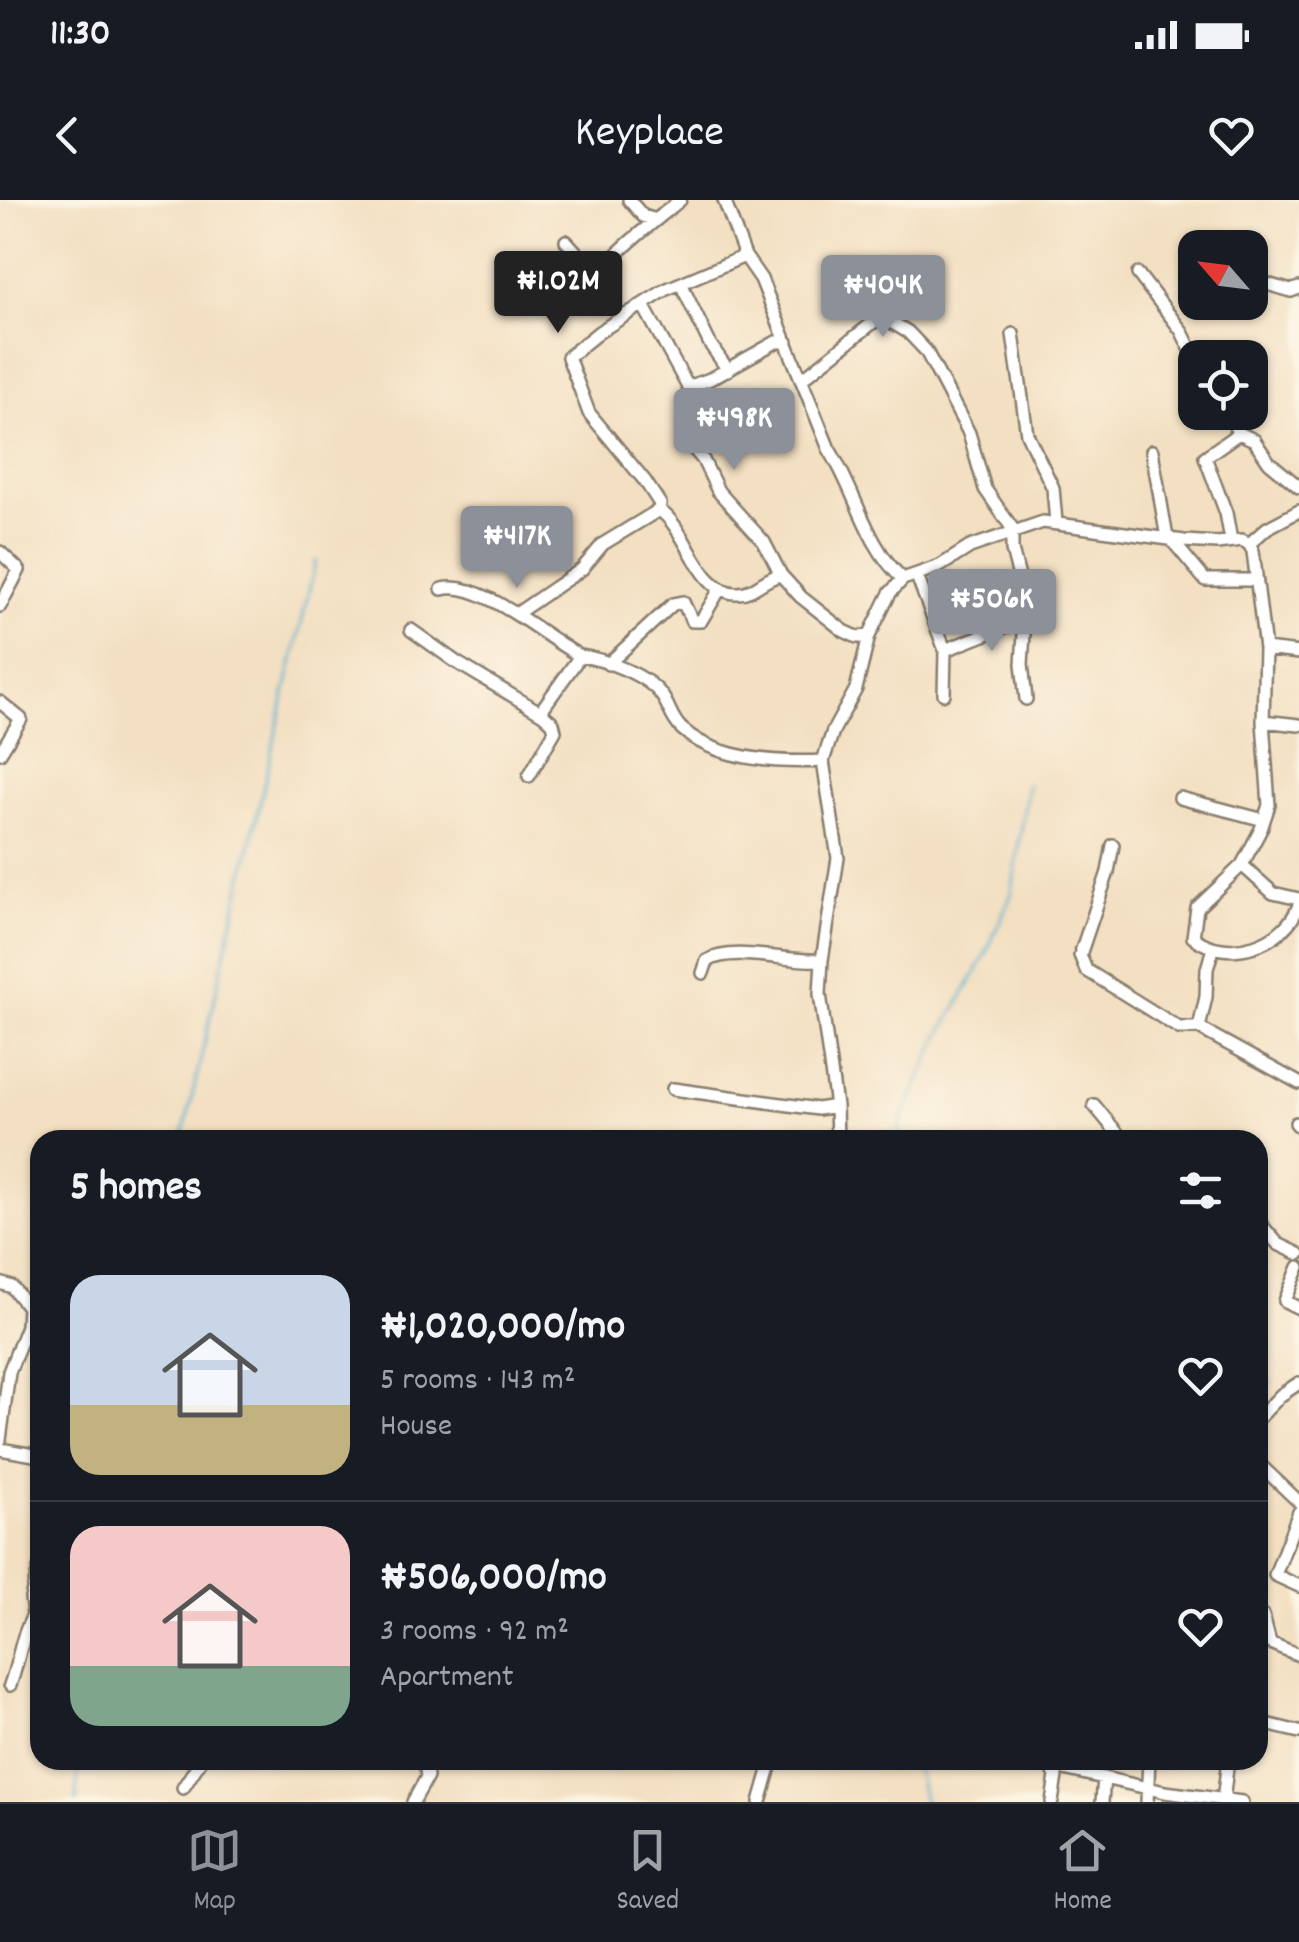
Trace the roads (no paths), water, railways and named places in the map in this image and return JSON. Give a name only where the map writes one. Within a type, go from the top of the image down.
[{"type":"street","points":[[629,200],[643,216],[656,220]]},
{"type":"street","points":[[545,295],[557,308],[587,292],[601,270],[680,200]]},
{"type":"street","points":[[724,200],[745,256],[761,279],[830,449],[846,475],[877,548],[903,579]]},
{"type":"street","points":[[566,242],[586,264],[601,270]]},
{"type":"street","points":[[659,510],[660,504],[645,481],[589,413],[568,357],[599,332],[667,289],[745,256]]},
{"type":"street","points":[[801,380],[895,304],[914,296],[919,274]]},
{"type":"street","points":[[1138,274],[1186,340]]},
{"type":"street","points":[[682,284],[710,344],[728,370]]},
{"type":"street","points":[[1268,284],[1291,291],[1299,288]]},
{"type":"street","points":[[643,305],[688,387],[697,412],[688,442],[703,460],[718,491],[764,542],[781,575],[802,597],[844,631],[857,637],[869,636]]},
{"type":"street","points":[[878,318],[908,332],[926,351],[969,432],[985,489],[1012,533],[1016,572],[1026,604],[1022,664],[1026,698]]},
{"type":"street","points":[[1014,334],[1027,434],[1052,488],[1056,522]]},
{"type":"street","points":[[688,387],[728,370],[776,342],[787,342]]},
{"type":"street","points":[[1236,430],[1254,440],[1269,462],[1299,487]]},
{"type":"street","points":[[1231,540],[1226,513],[1205,457],[1238,433]]},
{"type":"street","points":[[1152,451],[1168,538],[1206,580],[1256,580]]},
{"type":"street","points":[[659,510],[670,518],[697,564],[720,589],[734,594],[746,592],[781,575]]},
{"type":"street","points":[[516,614],[582,569],[597,550],[632,524],[659,510]]},
{"type":"street","points":[[1249,544],[1266,528],[1299,511]]},
{"type":"street","points":[[837,1130],[820,994],[838,858],[824,761],[834,731],[856,689],[869,636],[890,594],[903,579],[917,576],[970,547],[1034,523],[1056,522],[1168,538],[1249,544],[1265,649],[1263,721],[1269,805],[1242,865],[1197,908],[1193,937],[1213,948],[1244,948],[1266,942],[1294,920],[1299,902],[1272,892],[1242,865]]},
{"type":"street","points":[[0,552],[19,570],[0,606]]},
{"type":"street","points":[[917,576],[945,650],[944,694]]},
{"type":"street","points":[[442,589],[466,588],[516,614],[539,633],[580,656],[645,682],[662,696],[674,721],[686,733],[710,744],[742,756],[824,761]]},
{"type":"street","points":[[608,664],[673,604],[684,602],[692,621],[700,620],[720,589]]},
{"type":"street","points":[[945,650],[1025,619]]},
{"type":"street","points":[[411,630],[553,723],[555,731],[529,776]]},
{"type":"street","points":[[1265,649],[1299,653]]},
{"type":"street","points":[[542,714],[550,694],[580,656]]},
{"type":"street","points":[[0,702],[21,720],[0,753]]},
{"type":"street","points":[[1263,721],[1299,725]]},
{"type":"street","points":[[1180,798],[1264,820]]},
{"type":"street","points":[[1113,844],[1108,872],[1080,955],[1086,970],[1179,1028],[1199,1028],[1299,1083]]},
{"type":"street","points":[[1199,1028],[1206,997],[1206,969],[1213,948]]},
{"type":"street","points":[[704,973],[708,961],[722,956],[822,960]]},
{"type":"street","points":[[673,1088],[818,1109],[836,1106]]},
{"type":"street","points":[[1094,1106],[1114,1130]]},
{"type":"street","points":[[1268,1232],[1278,1244],[1299,1254]]},
{"type":"street","points":[[1299,1266],[1285,1299],[1299,1308]]},
{"type":"street","points":[[0,1283],[12,1288],[28,1307],[28,1326],[10,1372],[0,1440]]},
{"type":"street","points":[[1268,1409],[1299,1383]]},
{"type":"street","points":[[0,1448],[30,1454]]},
{"type":"street","points":[[1268,1473],[1299,1502]]},
{"type":"street","points":[[1299,1512],[1275,1575],[1299,1586]]},
{"type":"street","points":[[10,1684],[21,1655],[24,1628],[30,1620]]},
{"type":"street","points":[[1268,1645],[1299,1655]]},
{"type":"street","points":[[1268,1724],[1299,1732]]},
{"type":"street","points":[[183,1788],[195,1770]]},
{"type":"street","points":[[413,1802],[426,1770]]},
{"type":"street","points":[[760,1802],[769,1770]]},
{"type":"street","points":[[1051,1770],[1056,1776],[1052,1802]]},
{"type":"street","points":[[1082,1770],[1147,1788],[1242,1802]]},
{"type":"street","points":[[1147,1802],[1148,1770]]},
{"type":"street","points":[[1223,1801],[1227,1770]]},
{"type":"street","points":[[1102,1802],[1104,1778]]},
{"type":"waterway","points":[[184,1130],[316,560]]},
{"type":"waterway","points":[[899,1130],[938,1039],[984,958],[1012,893],[1028,784]]},
{"type":"waterway","points":[[76,1802],[78,1770]]},
{"type":"waterway","points":[[917,1770],[924,1802]]}]
